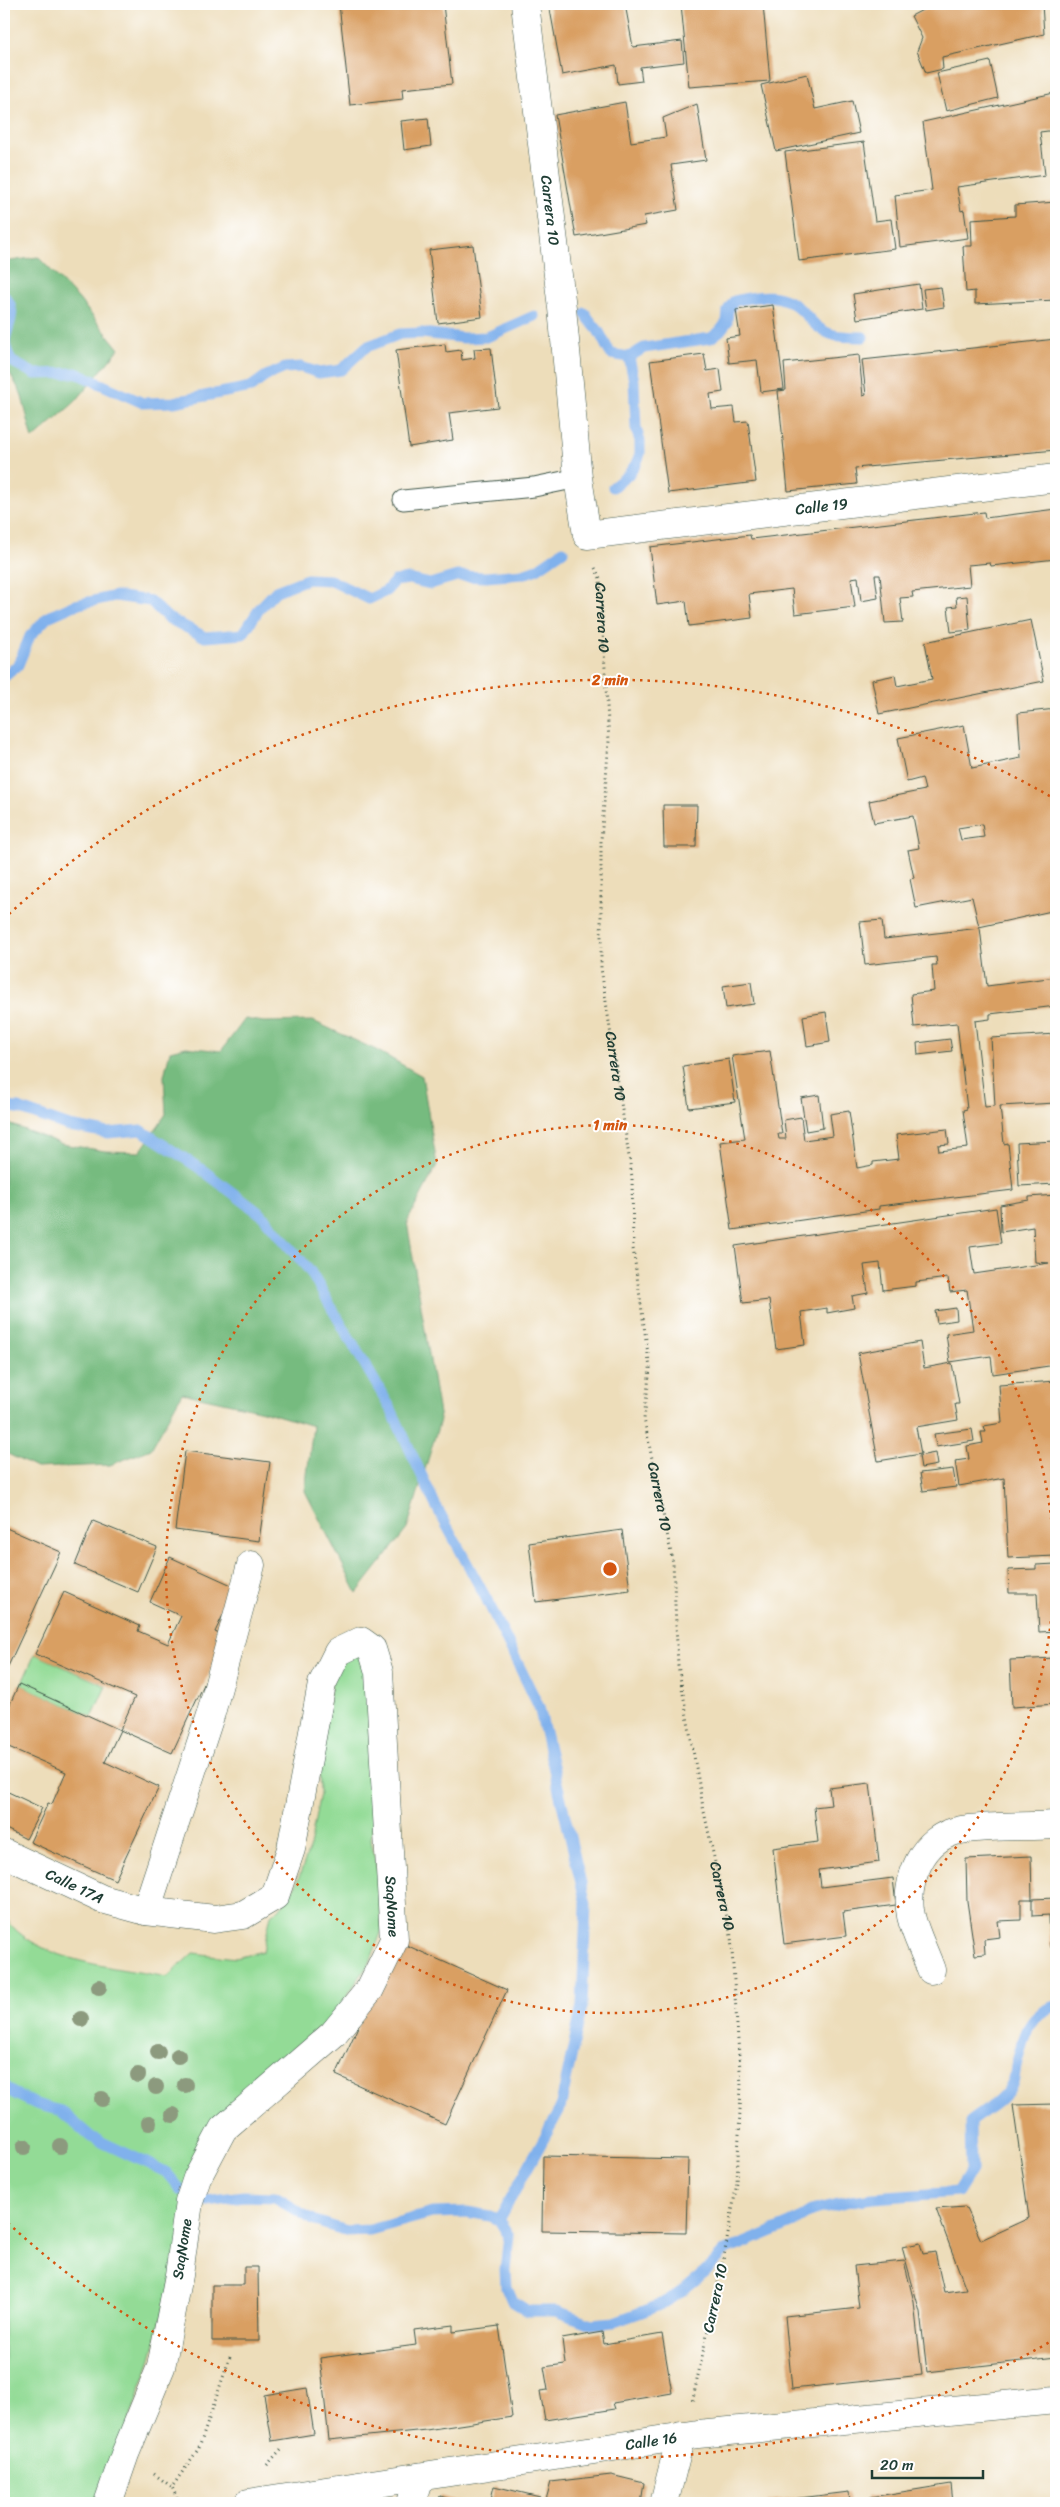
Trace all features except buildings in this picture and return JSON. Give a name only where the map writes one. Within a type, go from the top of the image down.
[{"type":"street","name":"Carrera 10","points":[[525,4],[562,315],[578,478],[587,535]]},
{"type":"street","name":"Calle 19","points":[[587,535],[1056,478]]},
{"type":"street","points":[[146,1911],[211,1713],[251,1565]]},
{"type":"street","name":"SaqNome","points":[[108,2503],[125,2454],[161,2367],[193,2190],[223,2130],[333,2034],[370,1989],[394,1940],[379,1672],[372,1649],[361,1640],[338,1652],[322,1684],[291,1849],[275,1896],[242,1915],[214,1918],[146,1911]]},
{"type":"street","points":[[931,1970],[912,1917],[909,1898],[917,1864],[928,1847],[943,1835],[960,1830],[1056,1825]]},
{"type":"street","name":"Calle 17A","points":[[4,1853],[102,1899],[146,1911]]},
{"type":"street","name":"Calle 16","points":[[248,2503],[690,2435],[1056,2400]]},
{"type":"street","points":[[664,2503],[690,2435]]},
{"type":"street","points":[[411,2503],[419,2476]]},
{"type":"lane","points":[[403,500],[534,487],[578,478]]},
{"type":"path","name":"Carrera 10","points":[[592,564],[600,578],[610,741],[601,840],[601,968],[632,1177],[633,1248],[650,1368],[644,1419],[673,1562],[678,1665],[703,1807],[731,1936],[741,2085],[736,2182],[725,2251],[692,2404],[690,2435]]},
{"type":"path","points":[[179,2503],[172,2487],[200,2448],[231,2354]]},
{"type":"green space","points":[[38,257],[78,298],[119,349],[75,402],[33,439],[21,393],[4,363],[4,262]]},
{"type":"green space","points":[[245,1019],[264,1022],[313,1021],[376,1050],[422,1076],[437,1165],[407,1222],[440,1420],[407,1529],[357,1593],[305,1491],[313,1426],[263,1411],[182,1393],[151,1449],[110,1465],[36,1468],[4,1452],[4,1122],[62,1144],[105,1151],[140,1152],[166,1114],[164,1076],[170,1051],[186,1047],[221,1051]]},
{"type":"green space","points":[[35,1654],[106,1686],[92,1717],[21,1685]]},
{"type":"green space","points":[[350,1656],[365,1657],[375,1803],[371,1840],[378,1875],[382,1930],[370,1962],[331,2019],[279,2059],[209,2133],[151,2358],[101,2503],[4,2503],[4,1916],[18,1932],[36,1944],[56,1953],[102,1966],[167,1977],[193,1953],[236,1958],[263,1951],[271,1915],[282,1906],[297,1883],[310,1846],[320,1793],[319,1762],[334,1670]]},
{"type":"waterway","points":[[4,296],[9,302],[12,313],[5,342],[11,361],[35,374],[76,373],[143,403],[174,402],[251,387],[266,376],[285,368],[301,367],[319,373],[341,370],[366,347],[400,334],[422,333],[464,338],[487,337],[534,316]]},
{"type":"waterway","points":[[585,313],[611,354],[629,357],[644,348],[711,338],[727,322],[728,310],[734,301],[761,296],[778,297],[786,300],[802,311],[817,326],[832,335],[863,337]]},
{"type":"waterway","points":[[613,487],[628,475],[640,454],[640,441],[636,428],[634,381],[629,357]]},
{"type":"waterway","points":[[4,677],[18,665],[30,636],[48,617],[75,605],[115,596],[150,601],[168,618],[205,637],[243,634],[260,608],[276,591],[307,579],[330,580],[369,599],[386,591],[395,581],[409,579],[430,584],[457,576],[486,577],[523,574],[537,569],[563,551]]},
{"type":"waterway","points":[[4,1107],[18,1108],[69,1126],[108,1133],[141,1130],[201,1169],[262,1215],[310,1271],[391,1409],[435,1504],[487,1600],[539,1707],[586,1904],[582,2006],[560,2109],[499,2220]]},
{"type":"waterway","points":[[4,2085],[13,2093],[36,2104],[61,2111],[91,2137],[166,2172],[180,2189],[207,2201],[243,2196],[275,2197],[315,2221],[347,2231],[370,2230],[432,2213],[467,2212],[490,2216],[499,2220],[509,2236],[505,2270],[506,2287],[512,2301],[528,2311],[557,2311],[591,2324],[614,2322],[658,2306],[678,2294],[704,2273],[725,2251],[792,2223],[811,2211],[850,2201],[873,2198],[958,2192],[971,2171],[970,2122],[1004,2096],[1014,2080],[1021,2046],[1032,2021],[1038,2015],[1056,2006]]}]
